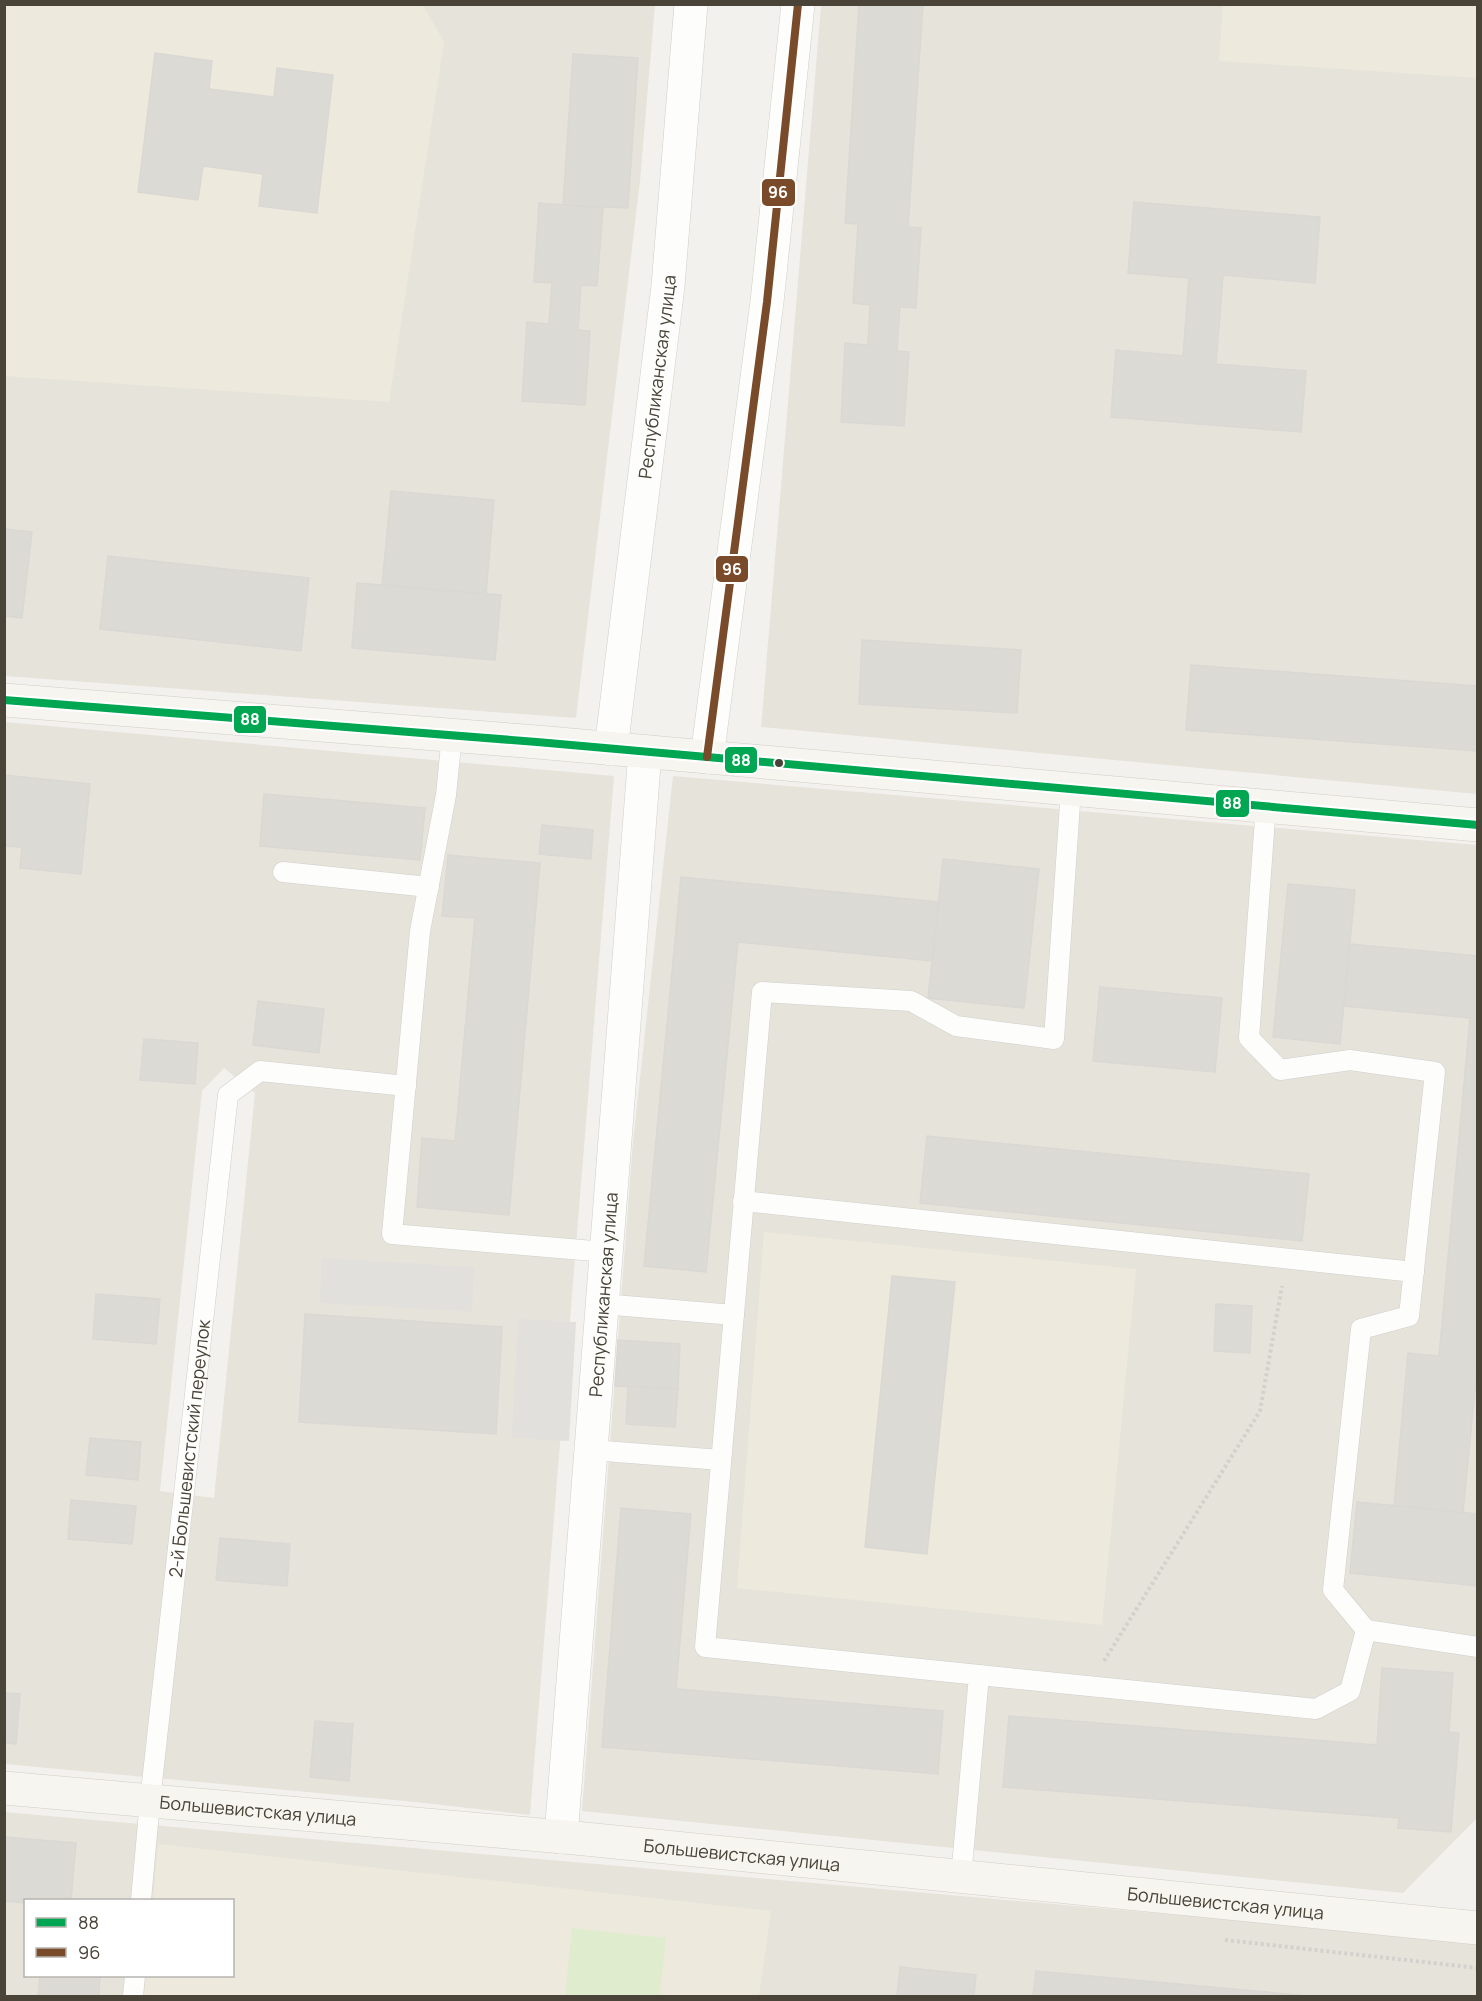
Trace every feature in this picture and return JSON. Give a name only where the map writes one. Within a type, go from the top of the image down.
[{"type":"street","name":"Республиканская улица","points":[[611,749],[668,286],[691,4]]},
{"type":"street","points":[[707,757],[767,302],[798,4]]},
{"type":"street","points":[[4,700],[452,735],[1478,825]]},
{"type":"street","name":"Республиканская улица","points":[[561,1837],[645,752]]},
{"type":"street","name":"Большевистская улица","points":[[4,1788],[561,1837],[1478,1928]]},
{"type":"lane","points":[[452,735],[446,795],[420,931],[392,1234],[606,1252]]},
{"type":"lane","points":[[1071,789],[1054,1039],[956,1026],[911,1001],[762,993],[705,1647],[1316,1709],[1350,1691],[1366,1630]]},
{"type":"lane","points":[[1266,805],[1249,1038],[1280,1070],[1350,1060],[1435,1072],[1409,1316],[1361,1329],[1333,1590],[1366,1630],[1478,1647]]},
{"type":"lane","points":[[283,872],[429,887]]},
{"type":"lane","name":"2-й Большевистский переулок","points":[[141,1899],[228,1095],[260,1071],[406,1086]]},
{"type":"lane","points":[[743,1201],[1414,1272]]},
{"type":"lane","points":[[602,1304],[734,1316]]},
{"type":"lane","points":[[591,1450],[721,1461]]},
{"type":"lane","points":[[961,1878],[980,1675]]},
{"type":"lane","points":[[134,1996],[135,1977]]},
{"type":"path","points":[[1088,1686],[1260,1411],[1287,1258]]},
{"type":"shaded area","points":[[4,5],[655,5],[640,181],[576,718],[5,676]]},
{"type":"shaded area","points":[[4,5],[423,5],[444,42],[389,402],[5,376]]},
{"type":"shaded area","points":[[821,5],[1477,5],[1477,794],[761,727]]},
{"type":"shaded area","points":[[1223,5],[1477,5],[1477,78],[1219,61]]},
{"type":"shaded area","points":[[4,722],[614,776],[530,1815],[415,1802],[5,1764]],"holes":[[[224,1068],[255,1093],[214,1498],[160,1491],[202,1091]]]},
{"type":"shaded area","points":[[673,776],[1477,845],[1477,1818],[1403,1893],[582,1811],[633,1142]]},
{"type":"shaded area","points":[[764,1232],[1136,1269],[1102,1625],[737,1588]]},
{"type":"shaded area","points":[[322,1258],[474,1267],[472,1312],[320,1303]]},
{"type":"shaded area","points":[[518,1319],[576,1322],[569,1441],[512,1438]]},
{"type":"shaded area","points":[[4,1812],[1416,1936],[1477,1944],[1477,1996],[5,1996]]},
{"type":"shaded area","points":[[158,1844],[771,1911],[759,1996],[144,1996],[146,1977],[234,1977],[234,1899],[153,1899]]},
{"type":"green space","points":[[572,1928],[666,1938],[660,1996],[565,1996]]},
{"type":"building","points":[[859,4],[923,4],[908,227],[921,228],[916,308],[900,307],[897,351],[909,352],[904,426],[841,422],[845,343],[868,345],[870,305],[853,303],[858,224],[845,223]]},
{"type":"building","points":[[155,53],[212,61],[209,89],[274,97],[277,68],[333,75],[317,213],[259,206],[263,174],[203,166],[198,200],[138,192]]},
{"type":"building","points":[[573,54],[638,58],[628,208],[563,205]]},
{"type":"building","points":[[1134,202],[1320,217],[1315,283],[1223,275],[1216,364],[1306,371],[1301,432],[1111,417],[1116,350],[1183,356],[1189,278],[1128,273]]},
{"type":"building","points":[[539,203],[603,208],[597,286],[581,285],[578,330],[590,331],[585,405],[522,401],[527,322],[549,324],[552,283],[534,282]]},
{"type":"building","points":[[391,491],[494,500],[486,594],[382,585]]},
{"type":"building","points":[[4,529],[32,532],[22,618],[4,616]]},
{"type":"building","points":[[108,556],[309,578],[301,651],[100,629]]},
{"type":"building","points":[[357,583],[501,595],[495,660],[352,648]]},
{"type":"building","points":[[862,640],[1021,650],[1017,713],[859,704]]},
{"type":"building","points":[[1191,665],[1478,686],[1478,751],[1186,730]]},
{"type":"building","points":[[4,775],[90,784],[81,874],[20,868],[22,847],[4,846]]},
{"type":"building","points":[[264,794],[425,808],[420,860],[260,846]]},
{"type":"building","points":[[542,825],[593,830],[591,859],[539,854]]},
{"type":"building","points":[[448,855],[540,863],[509,1215],[417,1207],[422,1138],[455,1141],[475,918],[442,916]]},
{"type":"building","points":[[943,859],[1039,869],[1024,1008],[928,998]]},
{"type":"building","points":[[681,877],[939,902],[932,961],[738,942],[706,1272],[644,1266]]},
{"type":"building","points":[[1288,884],[1355,890],[1340,1044],[1273,1037]]},
{"type":"building","points":[[1350,944],[1478,956],[1478,1358],[1463,1513],[1394,1506],[1408,1353],[1439,1356],[1470,1018],[1344,1006]]},
{"type":"building","points":[[1100,987],[1222,998],[1215,1072],[1093,1061]]},
{"type":"building","points":[[258,1001],[324,1009],[319,1053],[253,1045]]},
{"type":"building","points":[[144,1039],[198,1043],[195,1084],[140,1080]]},
{"type":"building","points":[[927,1136],[1309,1174],[1302,1241],[920,1203]]},
{"type":"building","points":[[892,1276],[955,1282],[927,1554],[865,1547]]},
{"type":"building","points":[[96,1294],[160,1299],[156,1344],[93,1339]]},
{"type":"building","points":[[1216,1304],[1252,1306],[1250,1353],[1214,1351]]},
{"type":"building","points":[[305,1314],[502,1327],[496,1434],[299,1422]]},
{"type":"building","points":[[618,1340],[680,1344],[678,1389],[615,1386]]},
{"type":"building","points":[[628,1386],[678,1389],[675,1427],[626,1424]]},
{"type":"building","points":[[90,1438],[141,1442],[138,1480],[86,1475]]},
{"type":"building","points":[[71,1500],[136,1506],[132,1544],[68,1539]]},
{"type":"building","points":[[1357,1502],[1478,1514],[1478,1586],[1350,1573]]},
{"type":"building","points":[[621,1508],[691,1514],[676,1689],[943,1711],[938,1774],[602,1747]]},
{"type":"building","points":[[220,1538],[290,1544],[287,1586],[216,1580]]},
{"type":"building","points":[[1382,1668],[1453,1673],[1449,1732],[1459,1733],[1451,1832],[1398,1828],[1399,1818],[1003,1787],[1009,1716],[1377,1745]]},
{"type":"building","points":[[4,1693],[20,1694],[16,1744],[4,1743]]},
{"type":"building","points":[[315,1721],[353,1724],[349,1781],[310,1777]]},
{"type":"building","points":[[4,1837],[76,1843],[71,1899],[24,1899],[24,1903],[4,1901]]},
{"type":"building","points":[[900,1967],[976,1975],[974,1996],[897,1996]]},
{"type":"building","points":[[1036,1971],[1309,1996],[1033,1996]]},
{"type":"building","points":[[40,1977],[100,1977],[99,1996],[38,1996]]},
{"type":"transit line","name":"96","points":[[707,757],[767,302],[798,4]]},
{"type":"transit line","name":"88","points":[[4,700],[537,742],[1478,825]]}]
